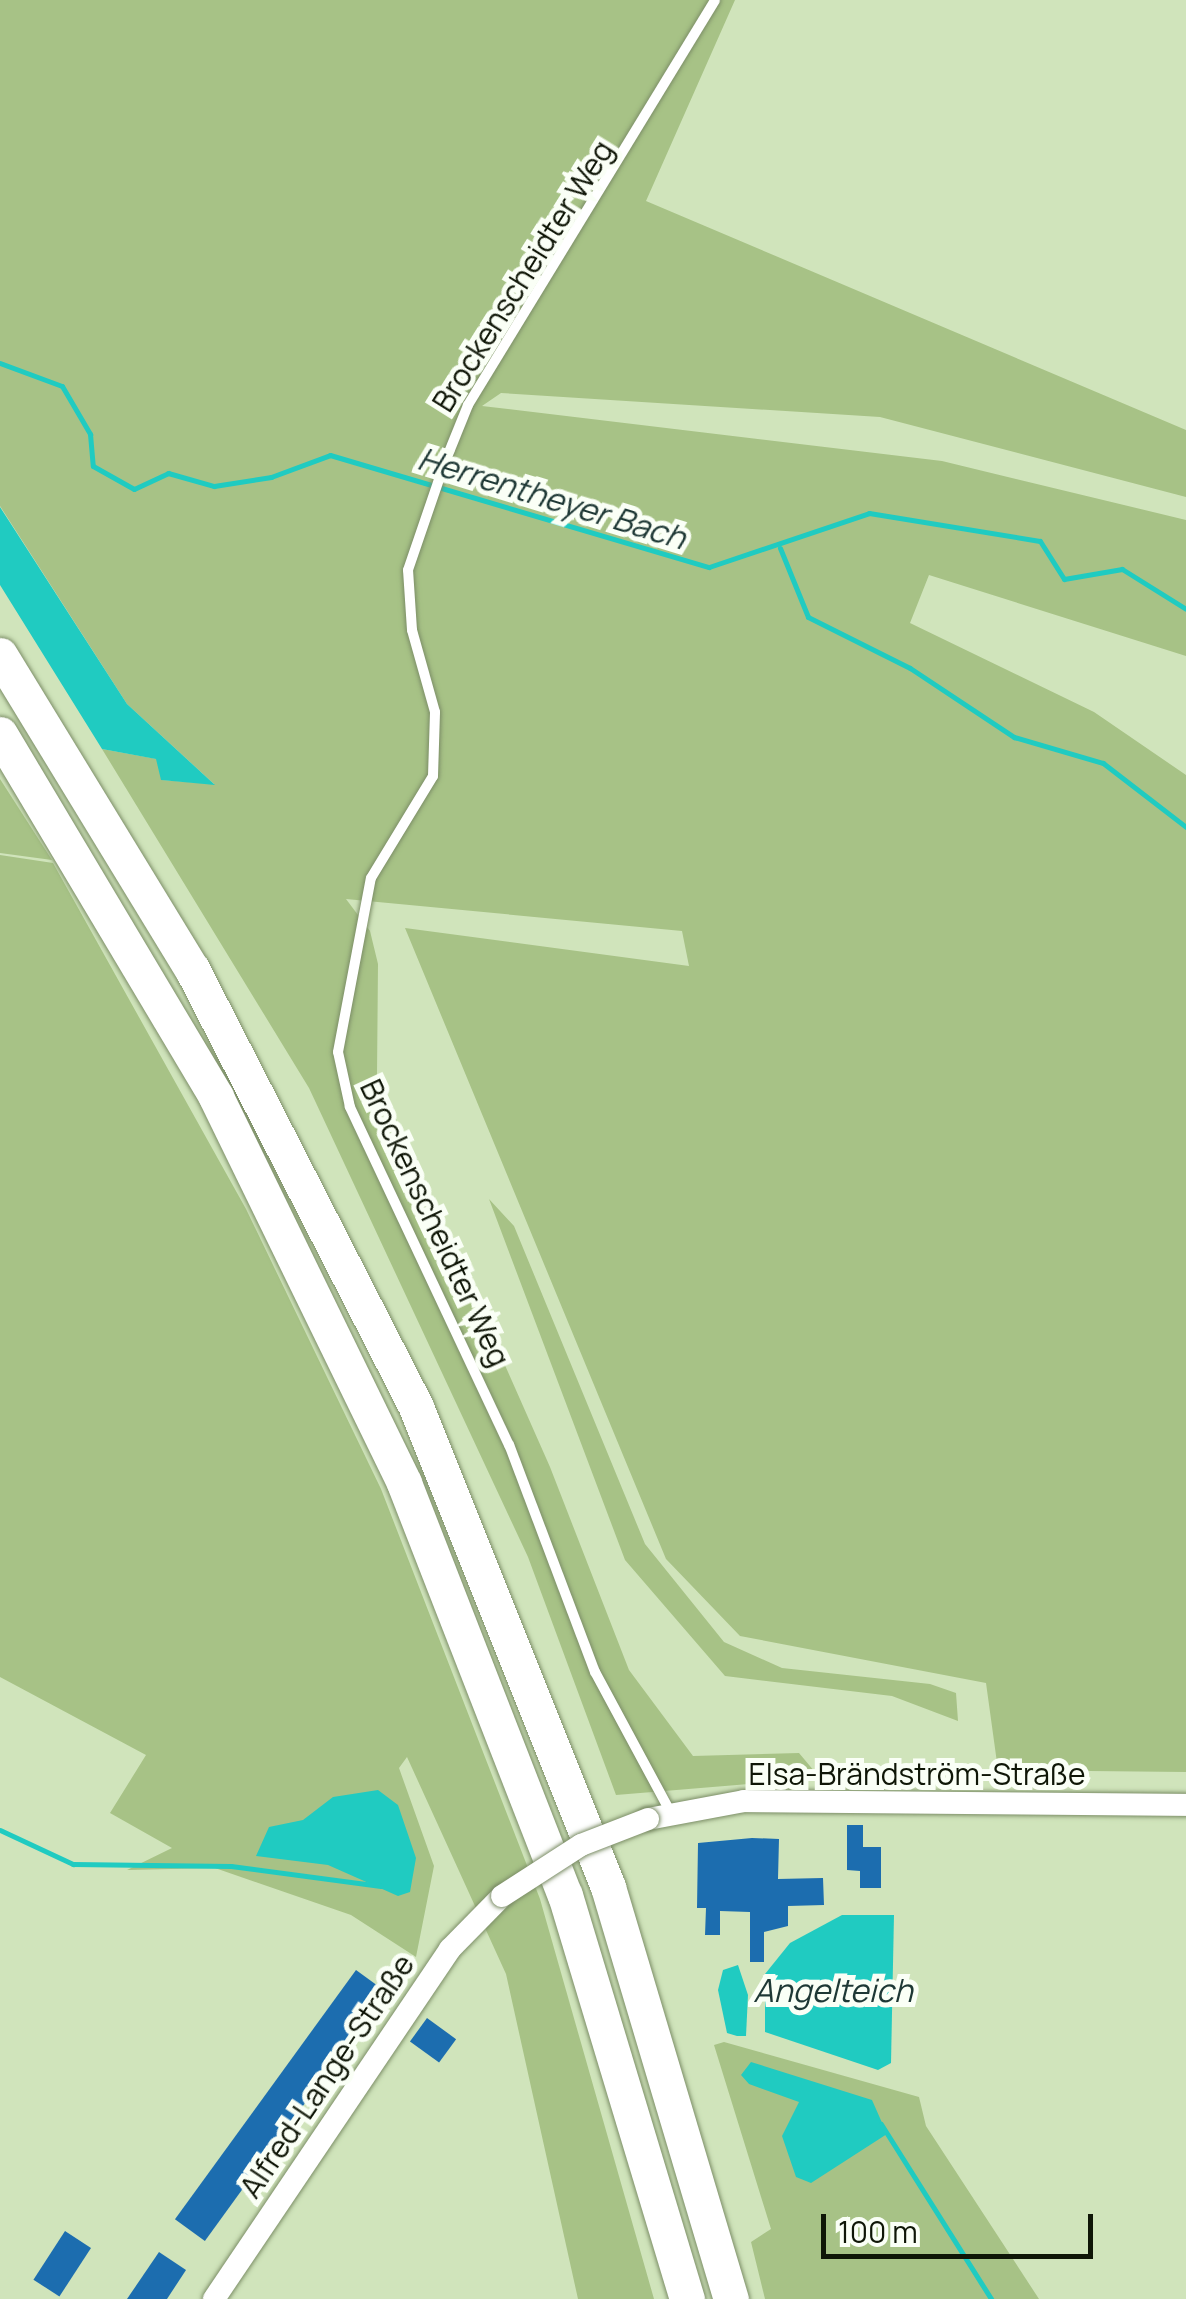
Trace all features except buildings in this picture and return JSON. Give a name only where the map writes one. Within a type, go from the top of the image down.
[{"type":"highway","points":[[0,655],[192,969],[416,1407],[608,1887],[732,2299]]},
{"type":"highway","points":[[0,734],[216,1097],[404,1483],[565,1894],[688,2299]]},
{"type":"street","name":"Elsa-Brändström-Straße","points":[[502,1896],[581,1845],[660,1816],[744,1801],[1186,1805]]},
{"type":"street","name":"Alfred-Lange-Straße","points":[[214,2299],[450,1949],[502,1896]]},
{"type":"lane","name":"Brockenscheidter Weg","points":[[660,1816],[595,1672],[509,1445],[339,1073],[371,878],[433,776],[435,712],[412,630],[408,570],[444,462],[468,405],[714,0]]},
{"type":"green space","points":[[0,0],[735,0],[646,201],[1186,430],[1186,497],[880,417],[501,393],[482,406],[942,461],[1186,520],[1186,656],[929,575],[910,623],[1094,712],[1186,775],[1186,1772],[998,1770],[986,1683],[740,1636],[666,1559],[405,928],[689,966],[682,931],[346,899],[370,931],[378,964],[377,1076],[550,1467],[629,1670],[693,1756],[799,1753],[820,1778],[616,1795],[528,1557],[309,1088],[102,749],[157,759],[162,780],[214,784],[127,704],[0,506]]},
{"type":"green space","points":[[0,779],[52,860],[0,853]]},
{"type":"green space","points":[[0,855],[53,863],[246,1209],[381,1489],[540,1899],[654,2299],[578,2299],[506,1974],[407,1757],[399,1768],[434,1866],[416,1957],[351,1915],[215,1868],[127,1870],[172,1848],[110,1813],[146,1755],[0,1677]]},
{"type":"green space","points":[[489,1199],[514,1226],[645,1544],[724,1642],[782,1668],[930,1684],[956,1693],[958,1721],[892,1696],[725,1676],[625,1560]]},
{"type":"green space","points":[[724,2042],[919,2097],[926,2126],[1039,2299],[765,2299],[751,2242],[771,2229],[714,2045]]},
{"type":"water","points":[[0,507],[127,704],[215,785],[161,780],[156,759],[102,749],[0,585]]},
{"type":"water","points":[[378,1790],[398,1805],[416,1858],[410,1892],[398,1896],[328,1865],[256,1856],[269,1827],[303,1820],[333,1797]]},
{"type":"water","name":"Angelteich","points":[[842,1915],[894,1915],[891,2063],[878,2070],[765,2032],[765,1974],[790,1943]]},
{"type":"water","points":[[738,1965],[748,1995],[746,2036],[727,2033],[718,1990],[723,1970]]},
{"type":"water","points":[[751,2062],[872,2100],[887,2134],[811,2183],[796,2177],[782,2136],[799,2102],[749,2084],[741,2075]]},
{"type":"waterway","name":"Herrentheyer Bach","points":[[0,363],[62,386],[90,434],[93,466],[134,489],[168,473],[214,486],[271,477],[330,455],[709,567],[869,513],[1040,541],[1064,579],[1122,569],[1186,609]]},
{"type":"waterway","points":[[780,548],[808,617],[910,668],[1014,737],[1103,763],[1186,827]]},
{"type":"waterway","points":[[0,1830],[73,1864],[231,1866],[381,1886]]},
{"type":"waterway","points":[[881,2124],[991,2299]]}]
